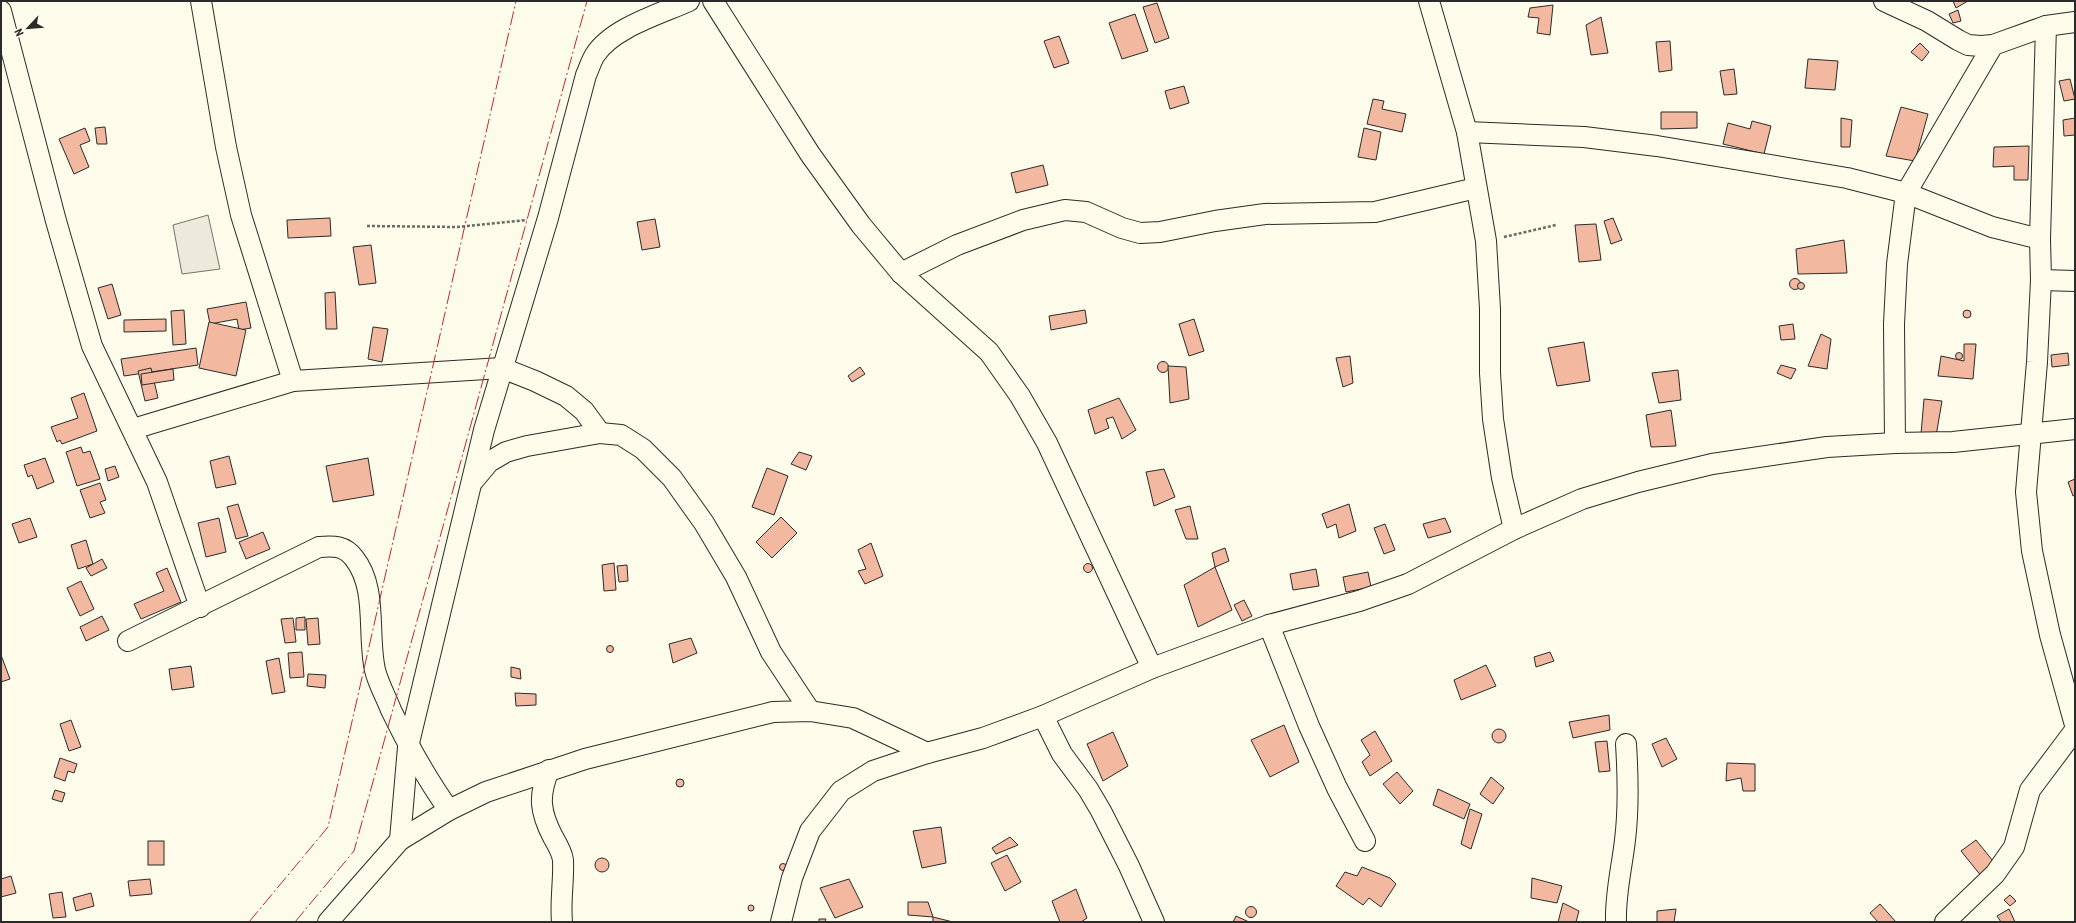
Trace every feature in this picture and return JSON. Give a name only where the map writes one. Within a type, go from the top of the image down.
[{"type":"street","points":[[201,1],[226,147],[241,215],[293,382]]},
{"type":"street","points":[[400,840],[408,747],[484,430],[548,218],[586,75],[595,55],[612,37],[630,27],[689,1]]},
{"type":"street","points":[[713,1],[810,154],[862,224],[901,273],[989,352],[1020,396],[1047,443],[1152,668]]},
{"type":"street","points":[[1429,1],[1467,132],[1486,241],[1490,309],[1490,373],[1493,418],[1502,478],[1514,529]]},
{"type":"street","points":[[1884,1],[1927,21],[1968,45],[1993,45],[2046,26],[2075,22]]},
{"type":"street","points":[[1,11],[62,242],[92,346],[133,429],[157,482],[200,607]]},
{"type":"street","points":[[2046,26],[2040,239],[2041,280],[2026,492],[2032,551],[2050,635],[2075,725]]},
{"type":"street","points":[[1895,443],[1894,324],[1896,272],[1906,193],[1993,45]]},
{"type":"street","points":[[1467,132],[1584,137],[1656,146],[1847,178],[1906,193],[1992,227],[2040,239]]},
{"type":"street","points":[[901,273],[957,245],[1023,220],[1065,210],[1086,212],[1122,228],[1140,233],[1160,232],[1215,221],[1265,214],[1375,212],[1476,188]]},
{"type":"street","points":[[2041,280],[2075,281]]},
{"type":"street","points":[[133,429],[293,382],[502,368],[535,381],[566,396],[584,411],[600,434]]},
{"type":"street","points":[[781,922],[792,878],[810,831],[841,791],[873,771],[928,753],[983,738],[1043,716],[1152,668],[1269,625],[1359,601],[1408,584],[1514,529],[1582,499],[1638,482],[1712,464],[1827,447],[1895,443],[1953,442],[2075,429]]},
{"type":"street","points":[[472,481],[488,462],[506,452],[527,446],[600,434],[621,435],[643,449],[672,478],[704,523],[736,577],[771,652],[810,711]]},
{"type":"street","points":[[128,642],[318,547],[337,545],[354,557],[366,579],[369,600],[370,643],[376,671],[408,747],[432,787],[449,810]]},
{"type":"street","points":[[1269,625],[1309,726],[1337,788],[1365,841]]},
{"type":"street","points":[[328,922],[400,840],[449,810],[486,792],[549,770],[773,712],[810,711],[853,718],[928,753]]},
{"type":"street","points":[[1043,716],[1062,754],[1102,811],[1154,922]]},
{"type":"street","points":[[1945,922],[1995,874],[2014,847],[2030,790],[2075,730]]},
{"type":"street","points":[[1616,922],[1615,904],[1626,839],[1628,802],[1626,744]]},
{"type":"street","points":[[549,770],[543,785],[541,799],[543,816],[562,859],[562,922]]},
{"type":"path","points":[[367,226],[457,227],[548,218]]},
{"type":"path","points":[[1486,241],[1556,225]]},
{"type":"shaded area","points":[[208,215],[220,269],[182,274],[173,225]]},
{"type":"building","points":[[1953,1],[1968,1],[1956,8]]},
{"type":"building","points":[[1157,3],[1169,38],[1155,43],[1143,7]]},
{"type":"building","points":[[1553,5],[1550,35],[1537,33],[1539,18],[1528,17],[1530,8]]},
{"type":"building","points":[[1958,10],[1961,21],[1953,23],[1949,14]]},
{"type":"building","points":[[1135,14],[1148,51],[1122,59],[1109,23]]},
{"type":"building","points":[[1601,17],[1608,53],[1591,55],[1586,25]]},
{"type":"building","points":[[1059,36],[1069,63],[1054,68],[1044,41]]},
{"type":"building","points":[[1670,41],[1672,70],[1659,72],[1656,42]]},
{"type":"building","points":[[1920,43],[1929,52],[1922,61],[1911,52]]},
{"type":"building","points":[[1808,59],[1838,61],[1835,90],[1805,88]]},
{"type":"building","points":[[1734,69],[1737,94],[1724,95],[1720,71]]},
{"type":"building","points":[[2070,79],[2075,99],[2064,101],[2059,81]]},
{"type":"building","points":[[1184,86],[1189,103],[1170,109],[1165,91]]},
{"type":"building","points":[[1373,99],[1384,101],[1382,109],[1406,114],[1402,132],[1367,124]]},
{"type":"building","points":[[1901,107],[1928,114],[1915,161],[1886,156]]},
{"type":"building","points":[[1661,112],[1697,112],[1697,128],[1661,129]]},
{"type":"building","points":[[1841,118],[1852,120],[1850,147],[1841,147]]},
{"type":"building","points":[[2075,118],[2075,135],[2064,136],[2063,120]]},
{"type":"building","points":[[1752,121],[1771,126],[1764,154],[1723,144],[1728,123],[1750,129]]},
{"type":"building","points":[[105,127],[107,144],[97,144],[95,128]]},
{"type":"building","points":[[85,128],[90,141],[80,145],[89,167],[74,174],[59,139]]},
{"type":"building","points":[[1364,128],[1381,132],[1376,160],[1358,157]]},
{"type":"building","points":[[2029,146],[2028,180],[2014,180],[2014,166],[1993,167],[1994,147]]},
{"type":"building","points":[[1043,165],[1048,185],[1016,193],[1011,173]]},
{"type":"building","points":[[330,218],[331,236],[288,238],[287,220]]},
{"type":"building","points":[[1613,218],[1622,240],[1611,244],[1604,221]]},
{"type":"building","points":[[655,219],[660,247],[642,250],[637,222]]},
{"type":"building","points":[[1596,224],[1601,260],[1579,262],[1575,225]]},
{"type":"building","points":[[1844,240],[1847,273],[1798,274],[1796,249]]},
{"type":"building","points":[[371,245],[376,283],[359,285],[353,247]]},
{"type":"building","points":[[1793,279],[1797,279],[1799,280],[1799,288],[1793,289],[1790,286],[1790,282]]},
{"type":"building","points":[[1801,282],[1804,283],[1804,289],[1801,290],[1798,289],[1797,286],[1798,283]]},
{"type":"building","points":[[112,284],[121,315],[108,319],[98,288]]},
{"type":"building","points":[[335,292],[337,329],[326,329],[325,293]]},
{"type":"building","points":[[246,302],[251,328],[239,330],[237,319],[210,324],[207,309]]},
{"type":"building","points":[[184,310],[186,344],[173,345],[171,311]]},
{"type":"building","points":[[1085,310],[1087,323],[1051,330],[1049,316]]},
{"type":"building","points":[[1965,310],[1969,310],[1971,314],[1969,318],[1965,318],[1963,316],[1963,312]]},
{"type":"building","points":[[166,319],[166,331],[124,332],[124,320]]},
{"type":"building","points":[[1194,319],[1204,351],[1189,356],[1179,324]]},
{"type":"building","points":[[209,322],[246,330],[236,376],[199,368]]},
{"type":"building","points":[[1793,324],[1795,339],[1781,340],[1779,326]]},
{"type":"building","points":[[373,327],[388,329],[382,362],[368,359]]},
{"type":"building","points":[[1821,334],[1831,339],[1827,369],[1808,366]]},
{"type":"building","points":[[1584,342],[1590,381],[1557,386],[1548,348]]},
{"type":"building","points":[[1964,344],[1976,344],[1973,379],[1938,376],[1941,356],[1964,361]]},
{"type":"building","points":[[196,348],[198,365],[124,376],[121,359]]},
{"type":"building","points":[[1959,352],[1963,356],[1959,360],[1955,356]]},
{"type":"building","points":[[2068,353],[2069,365],[2052,367],[2051,355]]},
{"type":"building","points":[[1350,356],[1353,383],[1343,387],[1336,358]]},
{"type":"building","points":[[1161,362],[1165,362],[1167,363],[1167,371],[1161,372],[1158,369],[1158,365]]},
{"type":"building","points":[[1781,365],[1796,369],[1791,379],[1777,373]]},
{"type":"building","points":[[1168,366],[1186,367],[1189,399],[1170,403]]},
{"type":"building","points":[[860,367],[865,374],[852,382],[848,376]]},
{"type":"building","points":[[151,368],[158,398],[145,401],[138,371]]},
{"type":"building","points":[[173,369],[174,380],[142,385],[141,374]]},
{"type":"building","points":[[1678,370],[1681,400],[1659,403],[1652,373]]},
{"type":"building","points":[[84,393],[97,431],[62,444],[60,440],[57,442],[51,427],[78,418],[71,398]]},
{"type":"building","points":[[1119,398],[1136,430],[1122,439],[1113,417],[1106,419],[1109,428],[1095,434],[1088,410]]},
{"type":"building","points":[[1924,399],[1942,401],[1936,436],[1921,434]]},
{"type":"building","points":[[1671,410],[1676,446],[1651,447],[1646,415]]},
{"type":"building","points":[[81,447],[83,453],[90,451],[100,479],[77,486],[66,452]]},
{"type":"building","points":[[799,452],[812,456],[806,470],[791,464]]},
{"type":"building","points":[[229,456],[236,484],[216,488],[210,461]]},
{"type":"building","points":[[45,458],[54,482],[37,489],[32,475],[28,477],[24,465]]},
{"type":"building","points":[[368,458],[374,495],[333,502],[326,466]]},
{"type":"building","points":[[115,466],[119,477],[108,481],[105,469]]},
{"type":"building","points":[[767,468],[788,476],[774,515],[752,507]]},
{"type":"building","points":[[1164,469],[1175,497],[1154,506],[1146,472]]},
{"type":"building","points":[[2075,479],[2075,495],[2073,496],[2068,482]]},
{"type":"building","points":[[100,483],[106,500],[100,502],[105,513],[90,518],[80,490]]},
{"type":"building","points":[[238,504],[248,536],[236,539],[227,507]]},
{"type":"building","points":[[1349,504],[1356,531],[1339,538],[1336,524],[1327,528],[1322,514]]},
{"type":"building","points":[[1190,506],[1198,539],[1186,539],[1175,510]]},
{"type":"building","points":[[781,517],[797,533],[772,558],[756,542]]},
{"type":"building","points":[[30,518],[37,537],[19,543],[12,524]]},
{"type":"building","points":[[219,518],[226,552],[206,557],[198,523]]},
{"type":"building","points":[[1445,518],[1451,532],[1428,538],[1423,524]]},
{"type":"building","points":[[1385,524],[1395,550],[1384,554],[1374,528]]},
{"type":"building","points":[[263,532],[270,549],[246,559],[239,542]]},
{"type":"building","points":[[86,540],[93,564],[78,569],[71,545]]},
{"type":"building","points":[[871,543],[883,576],[865,584],[858,571],[866,569],[858,550]]},
{"type":"building","points":[[1225,548],[1229,561],[1215,567],[1212,553]]},
{"type":"building","points":[[102,559],[107,568],[91,576],[86,568]]},
{"type":"building","points":[[614,563],[616,590],[604,591],[602,565]]},
{"type":"building","points":[[1088,563],[1093,568],[1088,573],[1083,568]]},
{"type":"building","points":[[627,565],[628,581],[619,582],[617,566]]},
{"type":"building","points":[[1215,567],[1232,610],[1198,627],[1184,585]]},
{"type":"building","points":[[167,568],[181,602],[141,619],[134,604],[164,591],[156,573]]},
{"type":"building","points":[[1316,569],[1319,586],[1293,590],[1290,574]]},
{"type":"building","points":[[1368,572],[1371,587],[1346,592],[1343,577]]},
{"type":"building","points":[[81,581],[94,609],[80,616],[67,588]]},
{"type":"building","points":[[1244,600],[1252,616],[1242,621],[1234,605]]},
{"type":"building","points":[[102,616],[109,630],[86,641],[80,627]]},
{"type":"building","points":[[305,617],[305,630],[296,630],[296,618]]},
{"type":"building","points":[[293,618],[296,642],[285,643],[281,619]]},
{"type":"building","points":[[318,618],[320,644],[308,645],[306,619]]},
{"type":"building","points":[[691,638],[697,653],[673,663],[669,644]]},
{"type":"building","points":[[610,645],[613,646],[613,652],[610,653],[607,652],[606,649],[607,646]]},
{"type":"building","points":[[302,652],[304,677],[290,678],[288,653]]},
{"type":"building","points":[[1550,652],[1554,661],[1536,667],[1534,657]]},
{"type":"building","points":[[1,655],[10,679],[1,682]]},
{"type":"building","points":[[279,658],[285,692],[272,694],[266,661]]},
{"type":"building","points":[[1486,665],[1496,686],[1461,700],[1454,680]]},
{"type":"building","points":[[191,666],[194,687],[172,690],[169,669]]},
{"type":"building","points":[[511,667],[520,669],[521,679],[511,677]]},
{"type":"building","points":[[308,674],[326,675],[325,688],[307,686]]},
{"type":"building","points":[[515,693],[536,694],[536,705],[516,706]]},
{"type":"building","points":[[1609,715],[1610,730],[1573,738],[1569,722]]},
{"type":"building","points":[[71,720],[81,747],[69,751],[60,724]]},
{"type":"building","points":[[1284,725],[1299,762],[1270,777],[1251,740]]},
{"type":"building","points":[[1499,729],[1504,731],[1506,736],[1504,741],[1499,743],[1494,741],[1492,736],[1494,731]]},
{"type":"building","points":[[1375,731],[1392,761],[1370,776],[1362,762],[1370,755],[1361,740]]},
{"type":"building","points":[[1113,732],[1128,766],[1103,781],[1087,744]]},
{"type":"building","points":[[1666,738],[1677,759],[1662,767],[1652,744]]},
{"type":"building","points":[[1607,741],[1610,771],[1599,772],[1595,742]]},
{"type":"building","points":[[60,758],[77,764],[74,773],[68,771],[65,781],[54,777]]},
{"type":"building","points":[[1727,763],[1755,764],[1755,791],[1743,791],[1741,778],[1726,781]]},
{"type":"building","points":[[1397,772],[1413,791],[1400,804],[1383,784]]},
{"type":"building","points":[[1491,777],[1504,788],[1493,804],[1480,794]]},
{"type":"building","points":[[680,779],[683,780],[683,786],[680,787],[677,786],[676,783],[677,780]]},
{"type":"building","points":[[1438,789],[1470,804],[1464,819],[1433,805]]},
{"type":"building","points":[[55,790],[65,793],[62,802],[52,799]]},
{"type":"building","points":[[1470,809],[1482,814],[1471,849],[1461,844]]},
{"type":"building","points":[[941,827],[946,863],[922,868],[913,831]]},
{"type":"building","points":[[1010,837],[1018,845],[996,854],[992,848]]},
{"type":"building","points":[[1976,840],[1997,866],[1982,877],[1961,851]]},
{"type":"building","points":[[148,841],[164,841],[164,865],[148,865]]},
{"type":"building","points":[[1007,855],[1021,882],[1005,891],[991,863]]},
{"type":"building","points":[[599,858],[605,858],[609,862],[609,868],[605,872],[599,872],[595,868],[595,862]]},
{"type":"building","points":[[783,863],[787,867],[783,871],[779,867]]},
{"type":"building","points":[[1362,867],[1390,878],[1396,884],[1381,907],[1369,898],[1363,905],[1336,886],[1345,872],[1357,876]]},
{"type":"building","points":[[11,876],[16,893],[1,897],[1,879]]},
{"type":"building","points":[[1532,878],[1562,886],[1557,903],[1531,898]]},
{"type":"building","points":[[150,879],[152,894],[130,896],[128,881]]},
{"type":"building","points":[[849,879],[863,907],[835,918],[820,888]]},
{"type":"building","points":[[1076,889],[1087,918],[1081,922],[1060,922],[1052,901]]},
{"type":"building","points":[[62,892],[66,917],[53,918],[49,894]]},
{"type":"building","points":[[91,893],[94,906],[76,911],[73,898]]},
{"type":"building","points":[[2010,895],[2016,901],[2010,906],[2004,900]]},
{"type":"building","points":[[908,902],[928,902],[933,917],[908,915]]},
{"type":"building","points":[[1563,903],[1579,911],[1576,922],[1558,922]]},
{"type":"building","points":[[1880,904],[1896,922],[1878,922],[1870,913]]},
{"type":"building","points":[[751,905],[754,908],[751,911],[748,908]]},
{"type":"building","points":[[1251,906],[1255,908],[1257,912],[1255,916],[1251,918],[1247,916],[1245,912],[1247,908]]},
{"type":"building","points":[[1676,909],[1674,922],[1657,922],[1657,911]]},
{"type":"building","points":[[2009,909],[2015,922],[2001,922],[1997,916]]},
{"type":"building","points":[[1236,916],[1249,922],[1233,922]]},
{"type":"building","points":[[933,917],[953,922],[933,922]]},
{"type":"building","points":[[819,919],[826,919],[825,922],[819,922]]},
{"type":"power","points":[[249,922],[328,827],[516,1]]},
{"type":"power","points":[[295,922],[354,851],[587,1]]}]
